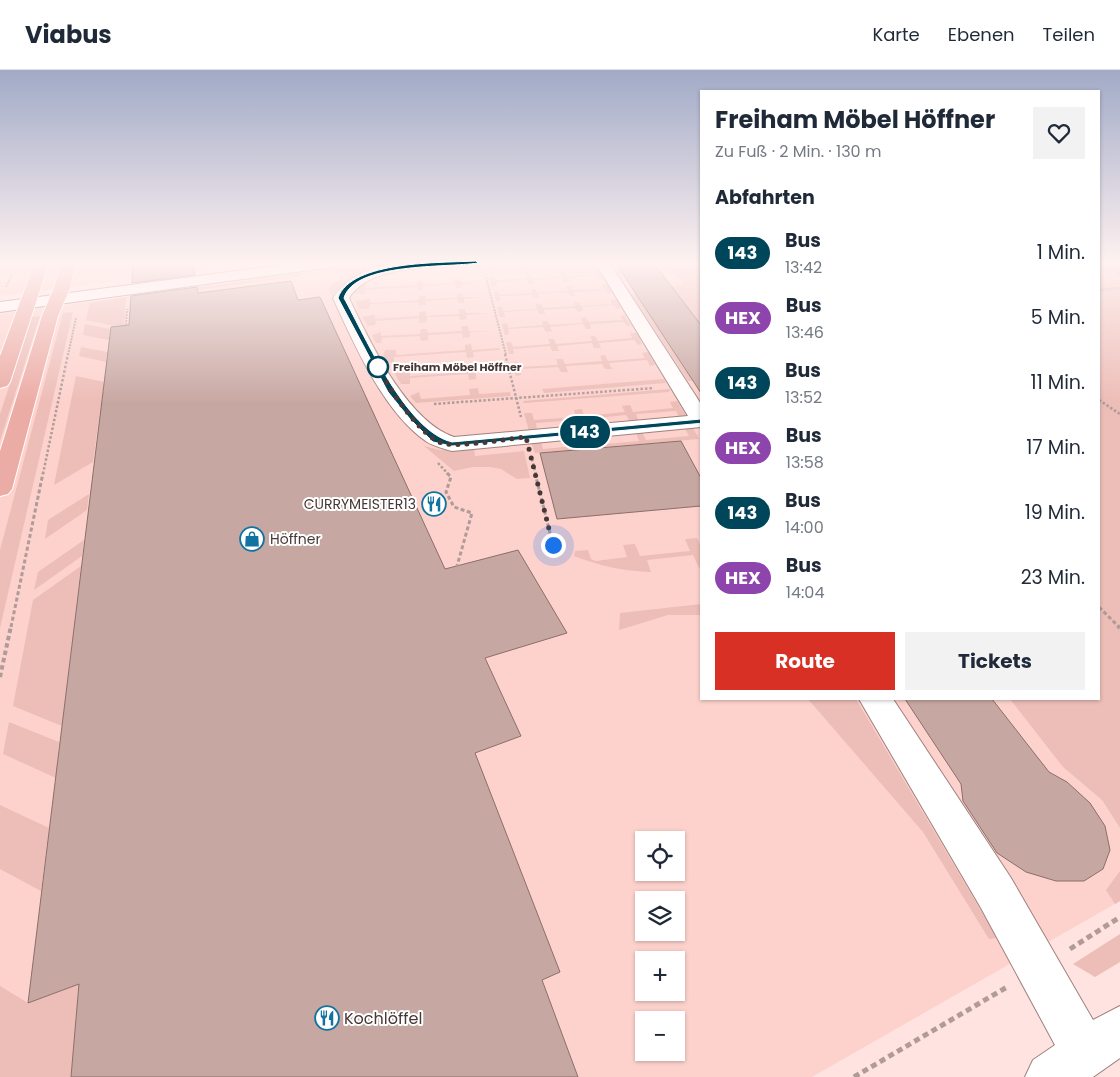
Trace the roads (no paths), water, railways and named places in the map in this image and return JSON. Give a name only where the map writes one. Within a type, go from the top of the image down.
[{"type":"main road","points":[[0,382],[25,309]]},
{"type":"main road","points":[[0,489],[53,309]]},
{"type":"street","points":[[347,309],[388,385],[404,408],[436,440],[437,450],[526,437],[700,421]]},
{"type":"street","points":[[632,309],[700,419]]},
{"type":"street","points":[[876,700],[996,893],[1040,968],[1085,1053]]},
{"type":"place","name":"Freiham Möbel Höffner","points":[[378,367]]},
{"type":"place","name":"CURRYMEISTER13","points":[[434,504]]},
{"type":"place","name":"Höffner","points":[[252,539]]},
{"type":"place","name":"Kochlöffel","points":[[327,1018]]}]
